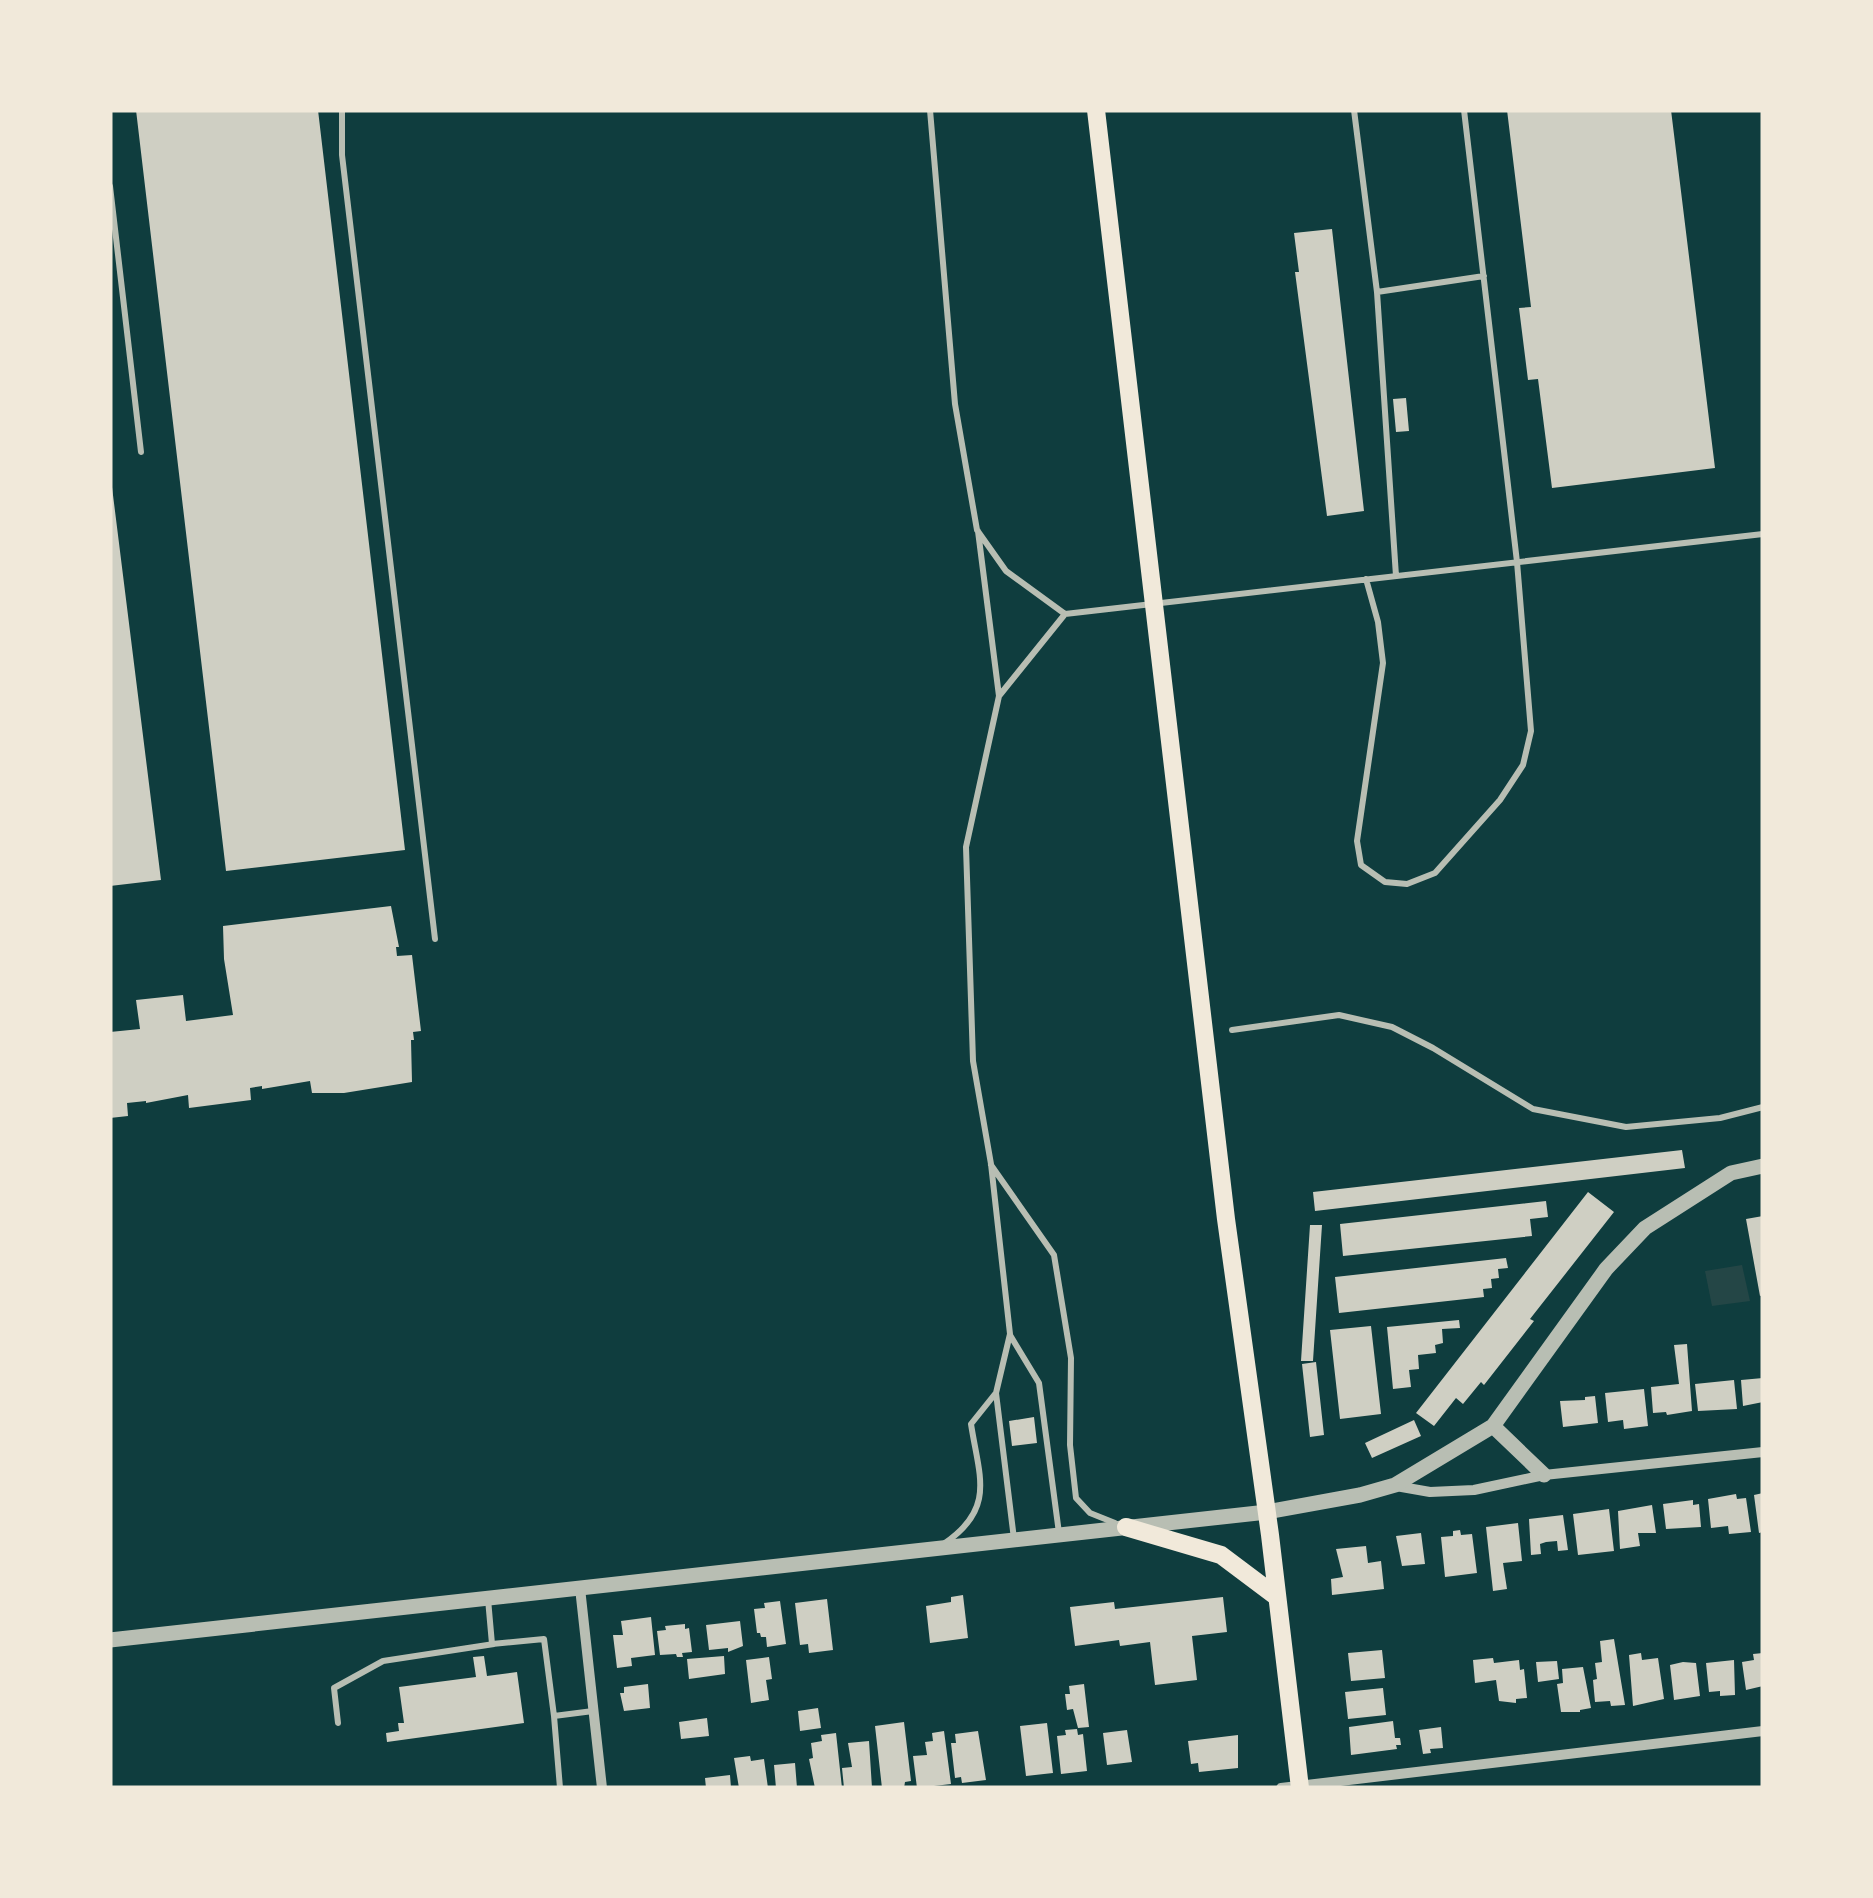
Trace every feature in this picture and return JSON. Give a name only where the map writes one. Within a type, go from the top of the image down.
[{"type":"main road","points":[[1096,110],[1226,1219],[1267,1512],[1294,1787]]},
{"type":"main road","points":[[1126,1527],[1220,1556],[1277,1597]]},
{"type":"street","points":[[110,1640],[1267,1512],[1395,1486],[1493,1426],[1606,1269],[1645,1228],[1732,1173],[1763,1166]]},
{"type":"street","points":[[1493,1426],[1544,1476]]},
{"type":"street","points":[[1395,1486],[1430,1492],[1474,1490],[1544,1476],[1763,1452]]},
{"type":"street","points":[[580,1588],[602,1788]]},
{"type":"street","points":[[1294,1787],[1763,1731]]},
{"type":"lane","points":[[342,110],[342,155],[435,939]]},
{"type":"lane","points":[[930,110],[955,404],[1000,696],[966,847],[974,1061],[1010,1334],[996,1394],[1014,1538]]},
{"type":"lane","points":[[1354,110],[1377,292],[1396,576]]},
{"type":"lane","points":[[1366,579],[1378,622],[1383,663],[1357,841],[1361,865],[1385,882],[1407,884],[1434,873],[1500,800],[1523,766],[1531,731],[1518,562],[1464,110]]},
{"type":"lane","points":[[110,186],[141,452]]},
{"type":"lane","points":[[1377,292],[1484,276]]},
{"type":"lane","points":[[977,530],[1006,571],[1065,614],[1763,534]]},
{"type":"lane","points":[[1000,696],[1065,614]]},
{"type":"lane","points":[[1232,1030],[1339,1016],[1392,1027],[1533,1109],[1626,1127],[1720,1118],[1763,1106]]},
{"type":"lane","points":[[990,1164],[1054,1255],[1071,1358],[1070,1445],[1076,1498],[1090,1513],[1126,1527]]},
{"type":"lane","points":[[1010,1334],[1039,1384],[1059,1534]]},
{"type":"lane","points":[[940,1547],[971,1522],[978,1508],[981,1493],[971,1424],[996,1394]]},
{"type":"lane","points":[[488,1598],[492,1644],[496,1644]]},
{"type":"lane","points":[[338,1723],[334,1688],[383,1661],[544,1639],[560,1788]]},
{"type":"lane","points":[[554,1716],[593,1710]]},
{"type":"shaded area","points":[[1742,1265],[1750,1301],[1712,1306],[1705,1271]]},
{"type":"building","points":[[136,110],[318,110],[405,850],[226,871]]},
{"type":"building","points":[[1507,110],[1671,110],[1715,468],[1552,488],[1538,379],[1528,380],[1519,308],[1531,307]]},
{"type":"building","points":[[1332,229],[1364,511],[1327,516],[1295,272],[1299,272],[1294,233]]},
{"type":"building","points":[[1406,398],[1409,431],[1396,432],[1393,399]]},
{"type":"building","points":[[110,471],[161,880],[110,886]]},
{"type":"building","points":[[391,906],[399,947],[397,956],[412,955],[421,1031],[413,1032],[411,1040],[412,1082],[344,1093],[312,1093],[310,1081],[262,1086],[250,1088],[251,1100],[189,1108],[188,1095],[127,1103],[128,1116],[110,1118],[110,1032],[140,1029],[136,1000],[183,995],[186,1021],[233,1015],[223,926]]},
{"type":"building","points":[[1682,1150],[1685,1168],[1315,1211],[1313,1192]]},
{"type":"building","points":[[1588,1192],[1614,1212],[1484,1385],[1481,1382],[1463,1404],[1456,1398],[1434,1426],[1416,1413]]},
{"type":"building","points":[[1546,1201],[1548,1217],[1530,1219],[1532,1236],[1343,1256],[1340,1224]]},
{"type":"building","points":[[1763,1216],[1763,1295],[1760,1296],[1746,1219]]},
{"type":"building","points":[[1310,1225],[1322,1225],[1313,1361],[1301,1361]]},
{"type":"building","points":[[1506,1258],[1508,1268],[1498,1269],[1499,1278],[1491,1279],[1492,1288],[1483,1289],[1484,1297],[1339,1313],[1335,1277]]},
{"type":"building","points":[[1459,1320],[1460,1328],[1442,1329],[1443,1343],[1435,1345],[1436,1353],[1418,1355],[1419,1369],[1409,1370],[1411,1387],[1393,1389],[1387,1327]]},
{"type":"building","points":[[1371,1326],[1381,1414],[1340,1419],[1330,1330]]},
{"type":"building","points":[[1687,1344],[1692,1411],[1653,1413],[1651,1387],[1679,1384],[1674,1345]]},
{"type":"building","points":[[1316,1362],[1324,1435],[1310,1437],[1302,1364]]},
{"type":"building","points":[[1763,1378],[1763,1402],[1743,1406],[1741,1380]]},
{"type":"building","points":[[1734,1380],[1737,1409],[1698,1411],[1695,1384]]},
{"type":"building","points":[[1644,1389],[1648,1426],[1624,1429],[1623,1420],[1608,1422],[1605,1393]]},
{"type":"building","points":[[1595,1396],[1598,1423],[1563,1427],[1560,1401]]},
{"type":"building","points":[[1034,1417],[1037,1443],[1012,1446],[1009,1421]]},
{"type":"building","points":[[1414,1420],[1421,1436],[1372,1458],[1365,1443]]},
{"type":"building","points":[[1763,1493],[1763,1532],[1759,1533],[1754,1495]]},
{"type":"building","points":[[1736,1494],[1737,1499],[1746,1498],[1751,1532],[1729,1534],[1728,1526],[1711,1528],[1708,1499]]},
{"type":"building","points":[[1693,1500],[1693,1505],[1699,1504],[1701,1527],[1666,1529],[1663,1504]]},
{"type":"building","points":[[1652,1505],[1656,1533],[1638,1533],[1640,1546],[1620,1549],[1618,1511]]},
{"type":"building","points":[[1609,1509],[1614,1551],[1578,1555],[1573,1514]]},
{"type":"building","points":[[1563,1515],[1568,1550],[1558,1551],[1557,1541],[1546,1542],[1540,1544],[1541,1554],[1531,1555],[1529,1519]]},
{"type":"building","points":[[1518,1523],[1522,1561],[1503,1563],[1507,1589],[1493,1591],[1486,1527]]},
{"type":"building","points":[[1460,1530],[1461,1535],[1472,1534],[1477,1573],[1445,1577],[1441,1537],[1453,1536],[1453,1531]]},
{"type":"building","points":[[1421,1533],[1425,1564],[1402,1566],[1396,1536]]},
{"type":"building","points":[[1366,1546],[1368,1563],[1381,1561],[1384,1589],[1332,1595],[1331,1579],[1343,1577],[1336,1549]]},
{"type":"building","points":[[963,1595],[968,1638],[930,1643],[926,1606],[951,1602],[951,1597]]},
{"type":"building","points":[[1223,1597],[1227,1632],[1192,1636],[1197,1680],[1155,1685],[1150,1642],[1120,1646],[1119,1640],[1075,1646],[1070,1607],[1114,1602],[1115,1609]]},
{"type":"building","points":[[827,1599],[833,1650],[809,1653],[808,1644],[800,1645],[795,1603]]},
{"type":"building","points":[[780,1601],[786,1644],[767,1647],[766,1637],[757,1633],[754,1609]]},
{"type":"building","points":[[651,1617],[655,1655],[631,1658],[632,1666],[617,1668],[613,1635],[623,1635],[621,1621]]},
{"type":"building","points":[[740,1621],[743,1646],[728,1652],[728,1648],[709,1650],[706,1625]]},
{"type":"building","points":[[685,1624],[692,1652],[682,1653],[683,1657],[660,1655],[657,1631]]},
{"type":"building","points":[[1614,1639],[1625,1705],[1611,1706],[1610,1701],[1595,1702],[1593,1680],[1597,1679],[1595,1663],[1602,1662],[1600,1641]]},
{"type":"building","points":[[1382,1650],[1385,1678],[1351,1681],[1348,1653]]},
{"type":"building","points":[[1641,1653],[1642,1660],[1658,1658],[1664,1699],[1633,1706],[1629,1655]]},
{"type":"building","points":[[1763,1653],[1763,1686],[1746,1690],[1742,1662],[1754,1660],[1753,1654]]},
{"type":"building","points":[[484,1656],[487,1676],[517,1672],[524,1723],[387,1742],[386,1733],[399,1731],[398,1723],[404,1723],[399,1687],[476,1677],[473,1657]]},
{"type":"building","points":[[724,1656],[725,1674],[689,1679],[687,1659]]},
{"type":"building","points":[[769,1657],[769,1700],[751,1703],[746,1660]]},
{"type":"building","points":[[1493,1658],[1494,1663],[1519,1660],[1520,1670],[1524,1669],[1527,1698],[1516,1699],[1516,1703],[1499,1701],[1496,1680],[1475,1683],[1473,1660]]},
{"type":"building","points":[[1734,1660],[1735,1695],[1709,1692],[1706,1663]]},
{"type":"building","points":[[1557,1661],[1559,1679],[1538,1682],[1536,1662]]},
{"type":"building","points":[[1696,1663],[1700,1696],[1674,1700],[1670,1665]]},
{"type":"building","points":[[1583,1667],[1591,1708],[1561,1712],[1557,1684],[1563,1683],[1562,1669]]},
{"type":"building","points":[[648,1684],[650,1708],[624,1711],[620,1693],[624,1693],[624,1687]]},
{"type":"building","points":[[1084,1684],[1089,1727],[1078,1728],[1073,1709],[1067,1710],[1065,1694],[1070,1694],[1069,1686]]},
{"type":"building","points":[[1383,1688],[1386,1715],[1348,1719],[1345,1692]]},
{"type":"building","points":[[818,1708],[821,1728],[800,1731],[798,1711]]},
{"type":"building","points":[[707,1718],[709,1736],[681,1739],[679,1722]]},
{"type":"building","points":[[1393,1721],[1395,1738],[1400,1738],[1401,1745],[1396,1745],[1397,1749],[1351,1755],[1349,1727]]},
{"type":"building","points":[[904,1722],[911,1781],[905,1782],[904,1788],[882,1788],[875,1726]]},
{"type":"building","points":[[1047,1723],[1053,1773],[1026,1776],[1020,1726]]},
{"type":"building","points":[[1441,1727],[1443,1748],[1423,1754],[1419,1730]]},
{"type":"building","points":[[1077,1729],[1078,1735],[1083,1734],[1087,1771],[1061,1774],[1057,1736],[1066,1735],[1065,1730]]},
{"type":"building","points":[[1127,1730],[1132,1762],[1107,1765],[1103,1733]]},
{"type":"building","points":[[944,1731],[951,1784],[917,1788],[913,1756],[927,1755],[925,1742],[933,1741],[932,1733]]},
{"type":"building","points":[[978,1731],[986,1780],[962,1783],[961,1777],[955,1778],[951,1743],[956,1743],[955,1734]]},
{"type":"building","points":[[836,1733],[842,1788],[815,1788],[809,1759],[813,1758],[811,1743],[822,1741],[821,1735]]},
{"type":"building","points":[[1238,1735],[1238,1768],[1199,1772],[1198,1763],[1191,1764],[1188,1741]]},
{"type":"building","points":[[869,1741],[872,1788],[844,1788],[842,1768],[852,1767],[848,1743]]},
{"type":"building","points":[[750,1756],[751,1761],[764,1759],[768,1788],[739,1788],[734,1758]]},
{"type":"building","points":[[795,1763],[797,1788],[776,1788],[774,1765]]},
{"type":"building","points":[[730,1775],[731,1788],[706,1788],[705,1778]]}]
